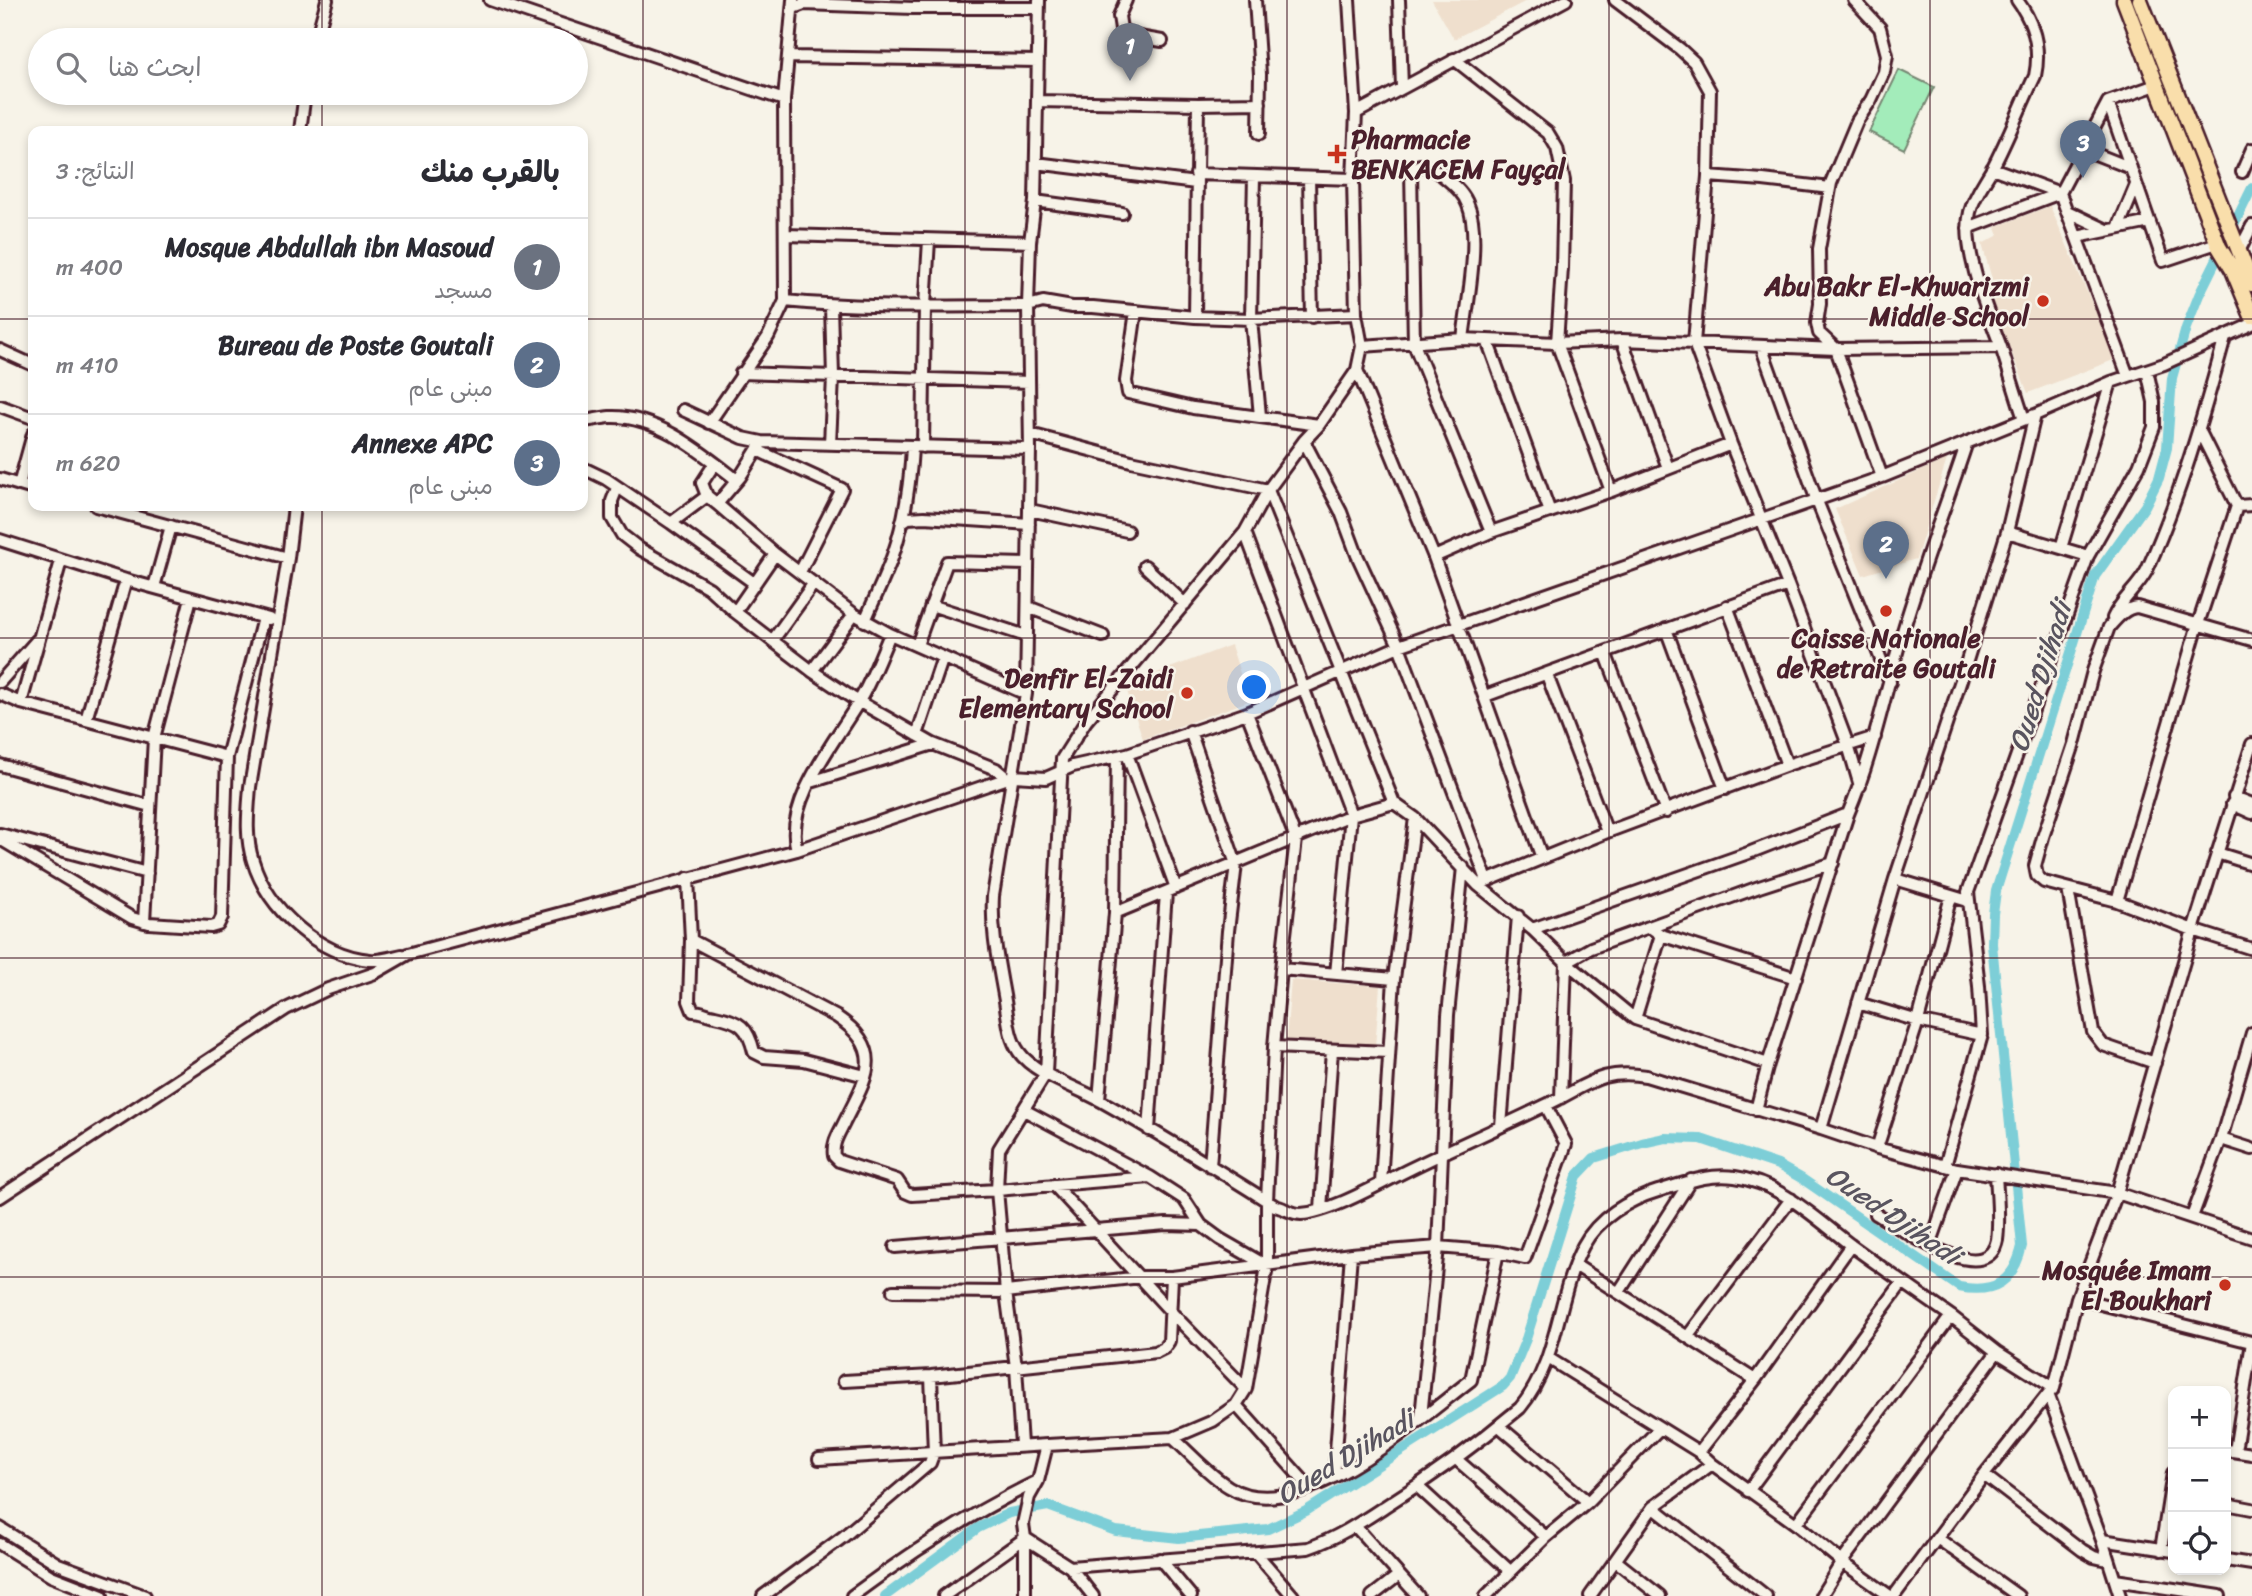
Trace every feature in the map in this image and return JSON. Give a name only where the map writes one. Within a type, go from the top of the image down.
[{"type":"main road","points":[[2124,0],[2218,245],[2246,274]]},
{"type":"main road","points":[[2140,0],[2246,274],[2252,316]]},
{"type":"street","points":[[319,28],[327,0]]},
{"type":"street","points":[[491,0],[573,28]]},
{"type":"street","points":[[1126,0],[1119,16],[1121,29],[1133,36],[1162,41]]},
{"type":"street","points":[[1255,0],[1259,134]]},
{"type":"street","points":[[1021,1445],[998,1190],[999,1149],[1046,1073],[1062,759],[1086,722],[1245,532],[1268,490],[1319,425],[1357,370],[1362,346],[1356,314],[1353,179],[1356,113],[1349,0]]},
{"type":"street","points":[[1399,0],[1402,88]]},
{"type":"street","points":[[1615,0],[1694,62],[1710,91],[1708,176],[1694,343],[1848,745],[1860,786]]},
{"type":"street","points":[[1854,0],[1880,28],[1886,48],[1886,64],[1871,100],[1857,121],[1842,153],[1830,188],[1819,249],[1818,323],[1819,333],[1836,349],[1882,477]]},
{"type":"street","points":[[1821,1129],[1895,878],[2007,532],[2030,417],[1987,315],[1970,250],[1968,228],[1976,196],[2035,76],[2038,46],[2032,27],[2017,0]]},
{"type":"street","points":[[1356,113],[1558,2]]},
{"type":"street","points":[[709,423],[768,337],[785,301],[785,100],[793,4],[913,8],[1038,4],[1035,201],[1030,242],[1028,306],[1030,510],[1026,694],[992,915],[1011,1035],[1024,1059],[1099,1100],[1267,1200],[1287,1211],[1300,1214],[1348,1200],[1592,1081],[1626,1072],[1877,1148],[1957,1169],[2117,1193],[2252,1238]]},
{"type":"street","points":[[588,33],[785,100]]},
{"type":"street","points":[[789,57],[1038,61]]},
{"type":"street","points":[[1454,59],[1548,133],[1556,148],[1564,181],[1557,343],[1611,491]]},
{"type":"street","points":[[1968,228],[2060,193],[2108,102],[2156,85]]},
{"type":"street","points":[[1037,101],[1260,103]]},
{"type":"street","points":[[2108,102],[2163,261],[2218,245]]},
{"type":"street","points":[[1195,317],[1198,104]]},
{"type":"street","points":[[301,126],[303,105]]},
{"type":"street","points":[[2083,149],[2131,168]]},
{"type":"street","points":[[2242,172],[2252,149]]},
{"type":"street","points":[[1036,163],[1196,179],[1254,176],[1353,179]]},
{"type":"street","points":[[1463,339],[1474,230],[1470,213],[1461,192],[1439,172],[1420,165],[1411,169],[1414,344],[1491,532]]},
{"type":"street","points":[[1992,168],[2060,193],[2128,376]]},
{"type":"street","points":[[1254,176],[1251,319],[1260,416]]},
{"type":"street","points":[[1708,176],[1830,188]]},
{"type":"street","points":[[1309,178],[1312,317]]},
{"type":"street","points":[[2113,229],[2136,185]]},
{"type":"street","points":[[1035,201],[1122,214]]},
{"type":"street","points":[[2067,211],[2113,229]]},
{"type":"street","points":[[2077,237],[2150,222]]},
{"type":"street","points":[[2237,250],[2252,226]]},
{"type":"street","points":[[785,235],[1030,242]]},
{"type":"street","points":[[865,621],[893,556],[917,447],[924,379],[929,240]]},
{"type":"street","points":[[785,301],[831,306],[1028,306],[1043,302],[1072,307],[1251,319],[1356,314]]},
{"type":"street","points":[[830,444],[833,377],[831,306]]},
{"type":"street","points":[[1136,311],[1126,381],[1128,393],[1193,408],[1319,425]]},
{"type":"street","points":[[293,511],[250,787],[247,824],[253,862],[271,896],[295,926],[322,944],[372,960],[476,937],[797,850],[1011,778],[1046,778],[1073,766],[1122,755],[1247,713],[1399,646],[1882,477],[2111,382],[2164,364],[2252,324]]},
{"type":"street","points":[[2137,607],[2145,573],[2199,430],[2225,337]]},
{"type":"street","points":[[1362,346],[1463,339],[1557,343],[1622,340],[1836,349],[2001,347]]},
{"type":"street","points":[[1487,340],[1550,512]]},
{"type":"street","points":[[1622,340],[1668,468]]},
{"type":"street","points":[[1760,346],[1817,501],[1890,682]]},
{"type":"street","points":[[0,350],[28,363]]},
{"type":"street","points":[[1357,370],[1434,557],[1542,858]]},
{"type":"street","points":[[1945,1166],[1982,1035],[1979,986],[1968,901],[1972,879],[2088,556],[2140,466],[2154,427],[2154,402],[2147,370]]},
{"type":"street","points":[[741,373],[1029,382]]},
{"type":"street","points":[[2061,548],[2111,382]]},
{"type":"street","points":[[0,406],[28,416]]},
{"type":"street","points":[[682,410],[842,489],[800,572]]},
{"type":"street","points":[[588,420],[613,417],[655,426],[671,434],[737,480]]},
{"type":"street","points":[[2117,901],[2198,624],[2237,506],[2199,430]]},
{"type":"street","points":[[1030,434],[1131,461],[1268,490]]},
{"type":"street","points":[[1304,441],[1341,512],[1357,555],[1399,646],[1483,882]]},
{"type":"street","points":[[1756,1110],[1768,1064],[1848,814],[1860,786],[1899,644],[1967,442]]},
{"type":"street","points":[[759,446],[830,444],[1030,449]]},
{"type":"street","points":[[1434,557],[1491,532],[1611,491],[1731,444]]},
{"type":"street","points":[[717,505],[759,446]]},
{"type":"street","points":[[19,485],[28,452]]},
{"type":"street","points":[[715,463],[702,480],[707,496],[775,554],[853,614],[890,634],[1026,694]]},
{"type":"street","points":[[588,470],[671,523],[754,583]]},
{"type":"street","points":[[0,480],[28,488]]},
{"type":"street","points":[[617,488],[612,500],[612,518],[622,535],[640,549],[709,588],[735,612],[812,671],[859,702],[933,744],[996,769],[1011,778]]},
{"type":"street","points":[[1268,490],[1394,803],[1415,818],[1463,867],[1483,882],[1566,962],[1635,1019],[1768,1064]]},
{"type":"street","points":[[671,523],[707,496]]},
{"type":"street","points":[[2237,506],[2252,505]]},
{"type":"street","points":[[1030,510],[1127,531]]},
{"type":"street","points":[[114,511],[288,558]]},
{"type":"street","points":[[143,519],[145,511]]},
{"type":"street","points":[[902,522],[908,518],[924,517],[1029,524]]},
{"type":"street","points":[[154,587],[171,526]]},
{"type":"street","points":[[1245,532],[1351,816],[1336,974]]},
{"type":"street","points":[[2007,532],[2088,556]]},
{"type":"street","points":[[0,540],[126,580],[278,621]]},
{"type":"street","points":[[735,612],[775,554]]},
{"type":"street","points":[[21,703],[61,561]]},
{"type":"street","points":[[917,645],[947,562],[1027,564]]},
{"type":"street","points":[[1145,566],[1185,604]]},
{"type":"street","points":[[2145,573],[2120,604],[2093,671],[2074,744],[2043,836],[2035,866],[2037,876],[2068,889],[2117,901],[2252,949]]},
{"type":"street","points":[[86,720],[126,580]]},
{"type":"street","points":[[773,640],[814,583]]},
{"type":"street","points":[[1485,696],[1788,585]]},
{"type":"street","points":[[144,922],[154,738],[191,598]]},
{"type":"street","points":[[931,605],[1026,636]]},
{"type":"street","points":[[1727,606],[1787,765]]},
{"type":"street","points":[[1028,607],[1103,636]]},
{"type":"street","points":[[2109,627],[2125,610],[2137,607],[2252,640]]},
{"type":"street","points":[[812,671],[853,614]]},
{"type":"street","points":[[0,836],[126,916],[144,922],[211,927],[220,923],[227,757],[263,618]]},
{"type":"street","points":[[1666,629],[1726,789]]},
{"type":"street","points":[[797,850],[795,843],[799,809],[825,752],[859,702],[890,634]]},
{"type":"street","points":[[0,682],[39,638]]},
{"type":"street","points":[[1605,652],[1666,811]]},
{"type":"street","points":[[917,734],[943,657]]},
{"type":"street","points":[[1547,675],[1607,832]]},
{"type":"street","points":[[0,694],[21,703],[227,757]]},
{"type":"street","points":[[819,1458],[1174,1438],[1213,1421],[1236,1405],[1246,1389],[1267,1266],[1267,1200],[1274,1047],[1296,839],[1247,713]]},
{"type":"street","points":[[1189,731],[1236,864],[1228,931],[1210,1166]]},
{"type":"street","points":[[1483,882],[1607,832],[1787,765],[1875,737]]},
{"type":"street","points":[[811,782],[933,744]]},
{"type":"street","points":[[1548,1358],[1699,1452],[1842,1562],[1892,1596],[2051,1391],[2077,1298],[2117,1193],[2193,930],[2252,744]]},
{"type":"street","points":[[1122,755],[1171,890],[1149,1130]]},
{"type":"street","points":[[1099,1100],[1115,913],[1122,755]]},
{"type":"street","points":[[0,765],[150,806]]},
{"type":"street","points":[[2233,800],[2252,804]]},
{"type":"street","points":[[2233,800],[2252,813]]},
{"type":"street","points":[[1115,913],[1351,816],[1394,803]]},
{"type":"street","points":[[1532,929],[1751,852],[1848,814]]},
{"type":"street","points":[[1381,1183],[1394,979],[1415,818]]},
{"type":"street","points":[[0,836],[147,873]]},
{"type":"street","points":[[2217,853],[2252,864]]},
{"type":"street","points":[[1566,962],[1591,948],[1656,931],[1759,887],[1833,863]]},
{"type":"street","points":[[1421,1418],[1438,1247],[1448,1015],[1463,867]]},
{"type":"street","points":[[688,878],[691,940],[689,985],[693,1011],[702,1011],[743,1026],[750,1036],[754,1052],[764,1057],[804,1060],[865,1076]]},
{"type":"street","points":[[1895,878],[1968,901]]},
{"type":"street","points":[[2068,889],[2094,1032],[2103,1045],[2155,1063]]},
{"type":"street","points":[[1877,1148],[1918,1021],[1951,896]]},
{"type":"street","points":[[1502,1126],[1518,916]]},
{"type":"street","points":[[1656,931],[1797,978]]},
{"type":"street","points":[[1635,1019],[1656,931]]},
{"type":"street","points":[[691,940],[837,1017],[853,1028],[863,1040],[868,1052],[865,1076],[835,1142],[834,1156],[839,1161],[897,1180],[905,1192],[912,1195],[1150,1177]]},
{"type":"street","points":[[0,1197],[286,1009],[328,989],[375,974],[408,954]]},
{"type":"street","points":[[1561,1098],[1566,962]]},
{"type":"street","points":[[1281,969],[1394,979]]},
{"type":"street","points":[[1858,1003],[1918,1021],[1982,1035]]},
{"type":"street","points":[[2192,1217],[2221,1139],[2252,1033]]},
{"type":"street","points":[[1274,1047],[1388,1052]]},
{"type":"street","points":[[1321,1209],[1332,1050]]},
{"type":"street","points":[[893,1291],[1006,1292],[1141,1276],[1172,1277],[1351,1254],[1438,1247],[1499,1252],[1525,1258],[1566,1144],[1546,1105]]},
{"type":"street","points":[[1024,1110],[1150,1177],[1184,1199],[1201,1225],[1267,1266]]},
{"type":"street","points":[[2221,1139],[2252,1150]]},
{"type":"street","points":[[1930,1245],[1957,1169]]},
{"type":"street","points":[[1876,1214],[1930,1245],[1961,1259],[1985,1258],[1997,1240],[2001,1175]]},
{"type":"street","points":[[1070,1567],[1308,1548],[1355,1526],[1456,1459],[1499,1426],[1528,1398],[1548,1358],[1567,1287],[1584,1243],[1592,1231],[1612,1214],[1640,1197],[1691,1180],[1732,1176],[1750,1179],[1791,1199],[2051,1391],[2118,1595]]},
{"type":"street","points":[[1619,1292],[1691,1180]]},
{"type":"street","points":[[1054,1185],[1246,1389]]},
{"type":"street","points":[[1688,1336],[1791,1199]]},
{"type":"street","points":[[894,1247],[1166,1224],[1201,1225]]},
{"type":"street","points":[[1699,1452],[1755,1380],[1851,1245]]},
{"type":"street","points":[[1174,1438],[1230,1488],[1262,1498],[1287,1495],[1310,1488],[1364,1460],[1471,1380],[1499,1252]]},
{"type":"street","points":[[1334,1477],[1351,1254]]},
{"type":"street","points":[[1575,1265],[1755,1380]]},
{"type":"street","points":[[844,1381],[931,1376],[1156,1352],[1164,1348],[1169,1341],[1172,1277]]},
{"type":"street","points":[[1748,1491],[1902,1283]]},
{"type":"street","points":[[2077,1298],[2252,1342],[2230,1449]]},
{"type":"street","points":[[1796,1524],[1951,1316]]},
{"type":"street","points":[[1821,1596],[1842,1562],[1997,1352]]},
{"type":"street","points":[[763,1596],[843,1536],[930,1464],[934,1452],[931,1376]]},
{"type":"street","points":[[1236,1405],[1310,1488]]},
{"type":"street","points":[[1499,1426],[1588,1502]]},
{"type":"street","points":[[1486,1596],[1546,1537],[1588,1502],[1660,1428]]},
{"type":"street","points":[[1026,1596],[1023,1524],[1028,1497],[1038,1481],[1047,1445]]},
{"type":"street","points":[[2231,1450],[2252,1454]]},
{"type":"street","points":[[1456,1459],[1546,1537]]},
{"type":"street","points":[[1591,1596],[1653,1507],[1712,1464]]},
{"type":"street","points":[[1984,1475],[2081,1550],[2107,1560]]},
{"type":"street","points":[[852,1596],[942,1532],[989,1504],[1038,1481]]},
{"type":"street","points":[[1417,1486],[1510,1571]]},
{"type":"street","points":[[2231,1505],[2252,1509]]},
{"type":"street","points":[[1653,1507],[1766,1596]]},
{"type":"street","points":[[2161,1550],[2169,1512]]},
{"type":"street","points":[[1355,1526],[1418,1596]]},
{"type":"street","points":[[0,1528],[58,1564],[145,1596]]},
{"type":"street","points":[[1025,1538],[1070,1567],[1093,1596]]},
{"type":"street","points":[[944,1596],[1025,1538]]},
{"type":"street","points":[[1937,1538],[2018,1596]]},
{"type":"street","points":[[2102,1540],[2168,1551]]},
{"type":"street","points":[[0,1544],[51,1576],[102,1596]]},
{"type":"street","points":[[1256,1553],[1293,1596]]},
{"type":"street","points":[[1160,1559],[1191,1596]]},
{"type":"street","points":[[1616,1561],[1660,1596]]},
{"type":"street","points":[[2231,1561],[2252,1564]]},
{"type":"street","points":[[1372,1596],[1399,1575]]},
{"type":"street","points":[[2115,1580],[2220,1596]]},
{"type":"shaded area","points":[[1432,0],[1528,0],[1454,39]]},
{"type":"shaded area","name":"Abu Bakr El-Khwarizmi Middle School","points":[[2050,206],[2116,359],[2028,393],[1992,304],[1997,297],[1982,244],[1999,235],[1995,227]]},
{"type":"shaded area","points":[[1947,459],[1916,559],[1863,575],[1835,509]]},
{"type":"shaded area","name":"Denfir El-Zaidi Elementary School","points":[[1231,645],[1249,701],[1143,739],[1125,685]]},
{"type":"shaded area","points":[[1291,980],[1380,986],[1375,1047],[1286,1041]]},
{"type":"green space","points":[[1899,70],[1934,87],[1904,149],[1869,132]]},
{"type":"waterway","name":"Oued Djihadi","points":[[885,1596],[978,1528],[1009,1513],[1048,1506],[1116,1531],[1179,1538],[1268,1529],[1306,1511],[1503,1386],[1510,1378],[1526,1339],[1577,1176],[1594,1158],[1642,1143],[1665,1138],[1701,1139],[1778,1165],[1959,1287],[1972,1289],[1993,1286],[2008,1276],[2022,1246],[1992,944],[1996,891],[2095,576],[2145,506],[2159,478],[2167,448],[2172,378],[2186,328],[2199,295],[2252,188]]},
{"type":"place","name":"Mosque Abdullah ibn Masoud","points":[[1130,81]]},
{"type":"place","name":"Pharmacie BENKACEM Fayçal","points":[[1337,154]]},
{"type":"place","name":"Annexe APC","points":[[2083,178]]},
{"type":"place","name":"Abu Bakr El-Khwarizmi Middle School","points":[[2043,301]]},
{"type":"place","name":"Bureau de Poste Goutali","points":[[1886,579]]},
{"type":"place","name":"Caisse Nationale de Retraite Goutali","points":[[1886,611]]},
{"type":"place","name":"Denfir El-Zaidi Elementary School","points":[[1187,693]]},
{"type":"place","name":"Mosquée Imam El Boukhari","points":[[2225,1285]]}]
